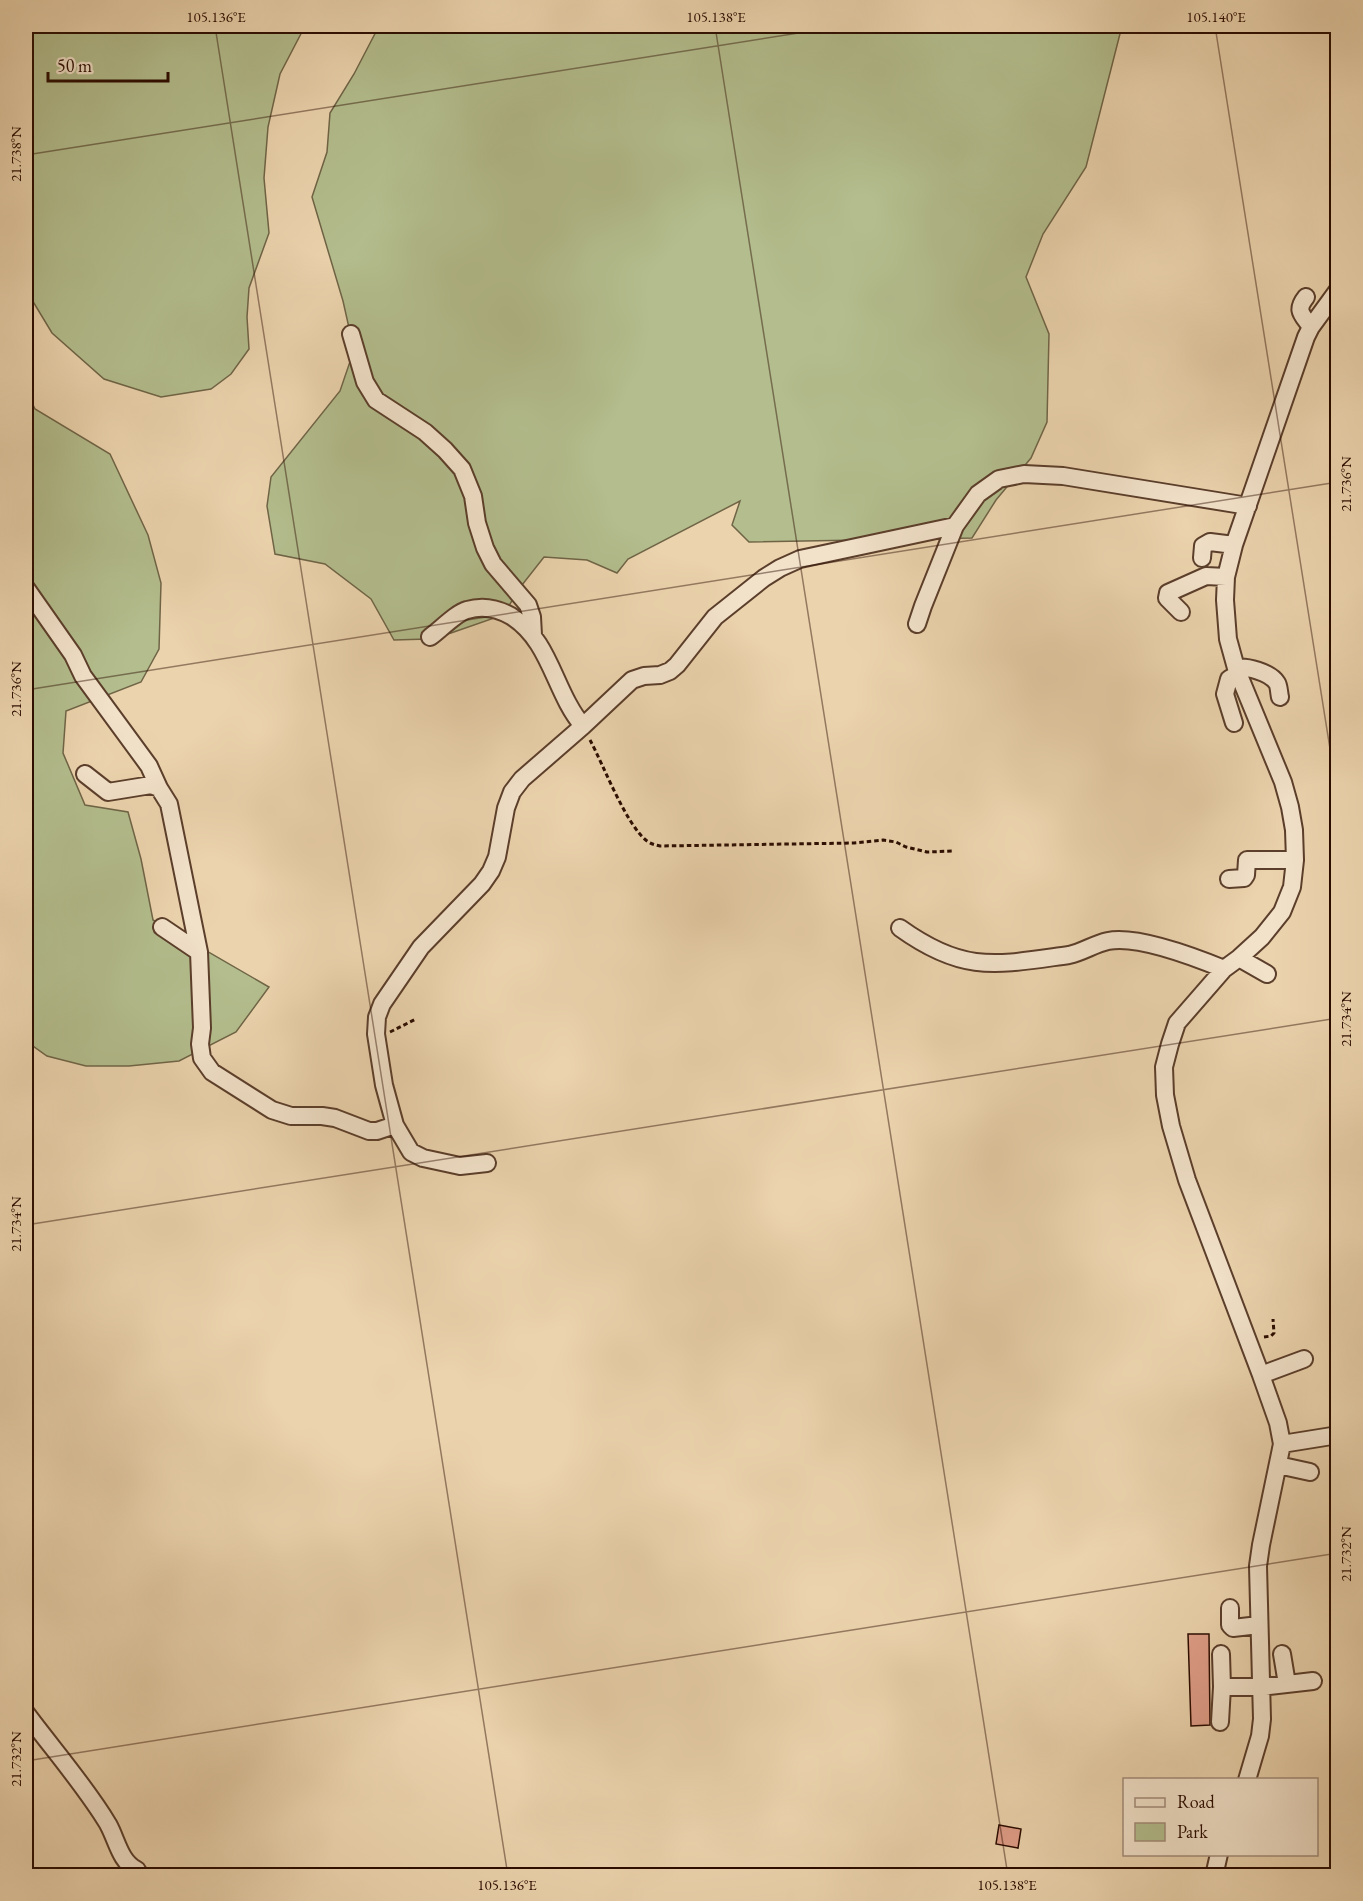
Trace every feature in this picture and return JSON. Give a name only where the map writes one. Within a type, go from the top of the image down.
[{"type":"street","points":[[1247,1778],[1260,1736],[1262,1719],[1258,1591],[1261,1545],[1282,1444],[1278,1423],[1187,1180],[1170,1126],[1165,1095],[1164,1067],[1177,1023],[1224,969],[1262,937],[1282,912],[1292,887],[1295,860],[1294,830],[1283,782],[1237,671],[1228,639],[1226,577],[1234,545],[1306,337],[1338,291]]},
{"type":"street","points":[[1306,297],[1300,304],[1299,311],[1311,327]]},
{"type":"street","points":[[351,334],[365,382],[376,400],[425,432],[462,469],[473,496],[477,523],[485,548],[493,564],[528,605],[532,617],[533,635]]},
{"type":"street","points":[[918,624],[955,526],[978,494],[999,479],[1023,474],[1062,476],[1248,506]]},
{"type":"street","points":[[487,1163],[460,1166],[415,1156],[395,1125],[384,1085],[376,1034],[377,1017],[382,1004],[422,947],[482,884],[491,871],[497,857],[506,808],[512,792],[522,779],[632,680],[669,671],[715,617],[780,568],[800,560],[955,526]]},
{"type":"street","points":[[1202,558],[1203,546],[1210,542],[1234,545]]},
{"type":"street","points":[[1181,612],[1167,598],[1168,593],[1206,576],[1226,577]]},
{"type":"street","points":[[26,588],[73,655],[83,676],[148,766],[169,804],[200,952],[202,1058],[212,1072],[272,1110],[291,1116],[335,1118],[369,1131],[395,1125]]},
{"type":"street","points":[[430,637],[465,610],[485,607],[501,610],[519,621],[533,635],[545,653],[573,714],[583,726]]},
{"type":"street","points":[[1233,723],[1225,694],[1229,679],[1244,667],[1253,668],[1274,679],[1280,697]]},
{"type":"street","points":[[85,774],[108,792],[151,785],[159,788]]},
{"type":"street","points":[[1229,879],[1244,878],[1247,860],[1295,860]]},
{"type":"street","points":[[162,927],[200,952]]},
{"type":"street","points":[[900,928],[926,946],[958,960],[974,963],[1001,964],[1079,953],[1110,941],[1131,941],[1189,956],[1224,969]]},
{"type":"street","points":[[1239,958],[1267,974]]},
{"type":"street","points":[[1261,1376],[1304,1359]]},
{"type":"street","points":[[1282,1444],[1338,1435]]},
{"type":"street","points":[[1278,1465],[1310,1472]]},
{"type":"street","points":[[1230,1608],[1230,1624],[1233,1628],[1259,1625]]},
{"type":"street","points":[[1220,1722],[1221,1654]]},
{"type":"street","points":[[1282,1654],[1287,1684]]},
{"type":"street","points":[[1222,1687],[1261,1687],[1313,1681]]},
{"type":"street","points":[[26,1713],[105,1819],[125,1861],[137,1870]]},
{"type":"street","points":[[1214,1875],[1219,1856]]},
{"type":"path","points":[[583,726],[638,832],[649,843],[660,846],[854,843],[884,840],[927,852],[954,851]]},
{"type":"path","points":[[376,1034],[392,1031],[416,1019]]},
{"type":"path","points":[[1247,1340],[1271,1336],[1274,1333],[1273,1319]]},
{"type":"green space","points":[[26,26],[305,26],[280,74],[268,127],[264,178],[269,233],[249,288],[247,317],[249,349],[231,374],[211,389],[161,397],[104,379],[52,333],[26,290]]},
{"type":"green space","points":[[379,26],[1122,26],[1086,167],[1043,234],[1026,277],[1049,334],[1047,422],[1031,458],[996,500],[972,538],[749,542],[732,525],[740,501],[628,559],[617,573],[587,560],[544,557],[522,585],[503,615],[428,639],[394,640],[371,599],[325,564],[275,554],[267,506],[271,477],[340,391],[354,350],[343,301],[312,197],[327,152],[330,113]]},
{"type":"green space","points":[[26,390],[35,409],[110,454],[148,535],[161,583],[159,649],[141,682],[66,711],[63,753],[85,805],[128,812],[141,859],[153,920],[269,987],[236,1032],[179,1061],[129,1066],[86,1066],[47,1056],[26,1041]]},
{"type":"building","points":[[1188,1634],[1209,1634],[1210,1725],[1191,1726]]},
{"type":"building","points":[[999,1825],[1021,1829],[1018,1848],[996,1844]]}]
